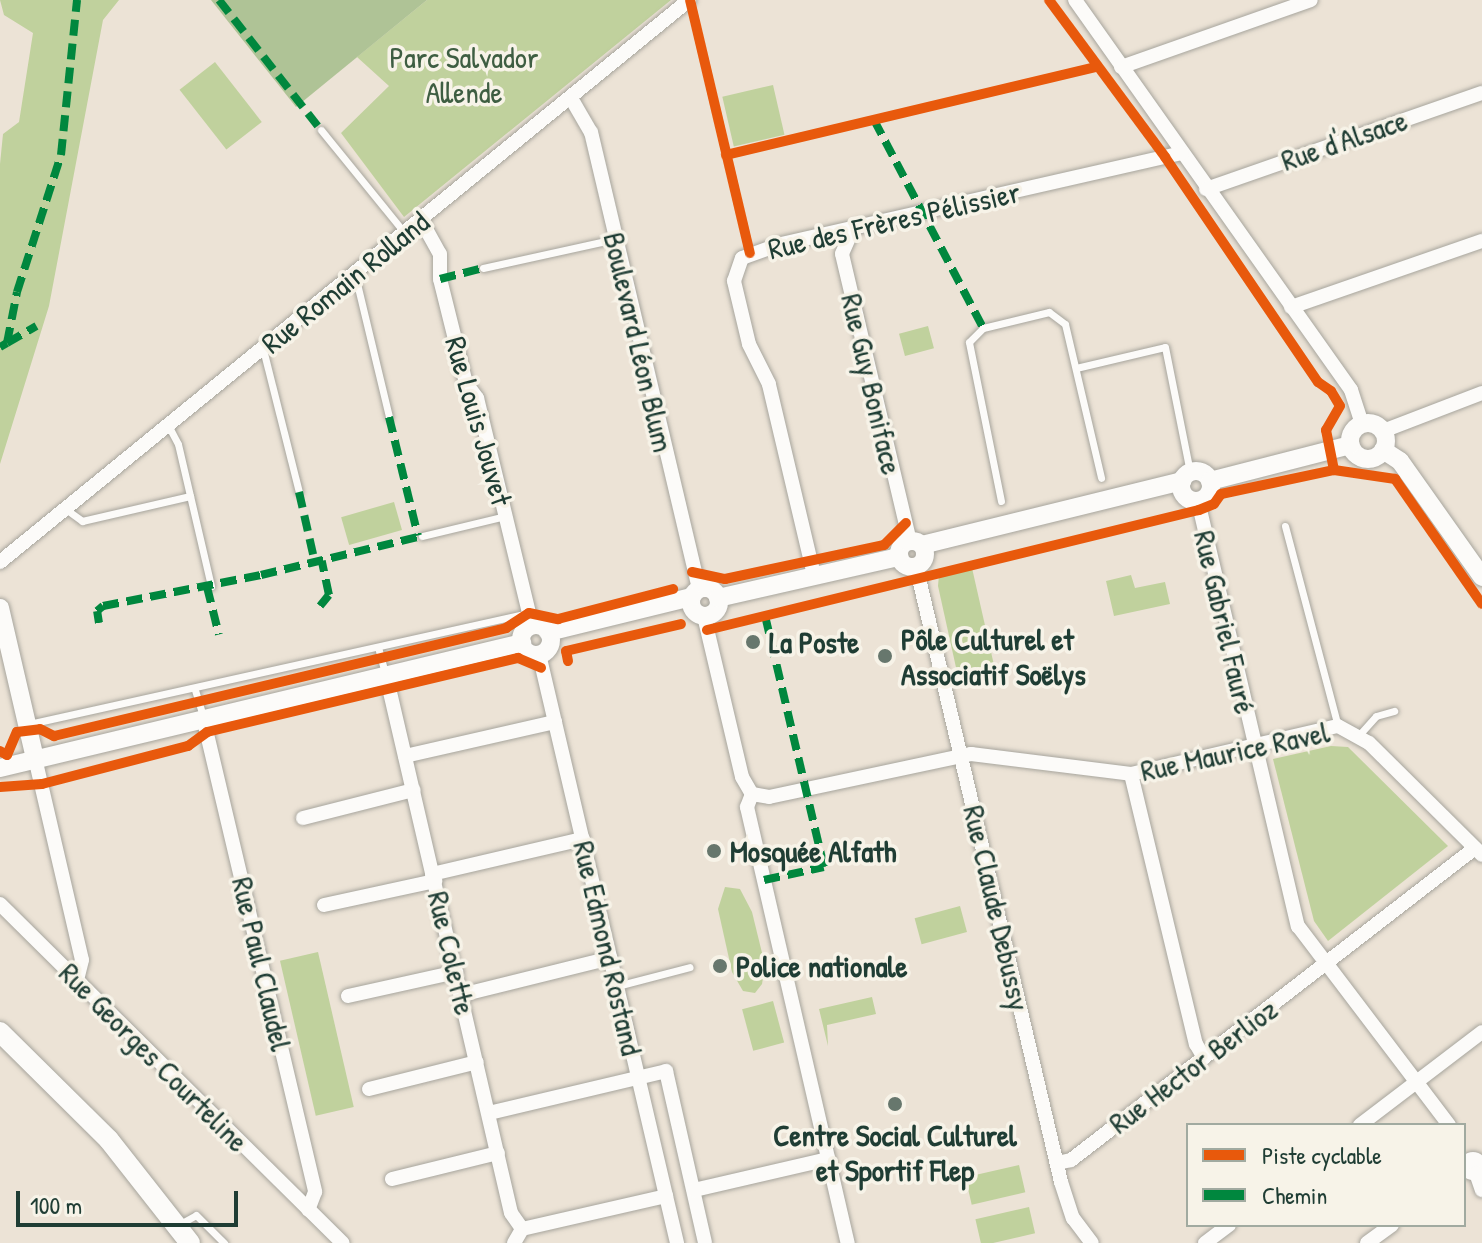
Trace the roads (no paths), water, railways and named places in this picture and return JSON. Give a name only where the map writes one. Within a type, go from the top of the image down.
[{"type":"main road","points":[[0,1032],[109,1140],[190,1243]]},
{"type":"street","name":"Rue Romain Rolland","points":[[0,562],[689,0]]},
{"type":"street","points":[[1075,0],[1351,390],[1362,424]]},
{"type":"street","points":[[1121,67],[1311,0]]},
{"type":"street","name":"Rue d'Alsace","points":[[1206,189],[1482,93]]},
{"type":"street","name":"Boulevard Léon Blum","points":[[571,98],[591,132],[697,603],[742,777],[752,794],[747,807],[848,1243]]},
{"type":"street","name":"Rue des Frères Pélissier","points":[[814,575],[769,384],[749,344],[734,272],[742,258],[757,250],[1182,153]]},
{"type":"street","name":"Rue Louis Jouvet","points":[[421,220],[440,254],[440,279],[466,383],[477,398],[505,516],[540,633]]},
{"type":"street","name":"Rue Guy Boniface","points":[[853,229],[842,254],[914,553]]},
{"type":"street","points":[[1291,307],[1482,241]]},
{"type":"street","points":[[1362,424],[1383,431],[1482,393]]},
{"type":"street","points":[[1350,445],[1353,430],[1362,424]]},
{"type":"street","points":[[1383,431],[1383,450]]},
{"type":"street","points":[[0,768],[522,643],[540,633],[697,603],[716,610],[718,598],[1188,487],[1209,494],[1210,481],[1350,445]]},
{"type":"street","points":[[1350,445],[1362,458],[1383,450]]},
{"type":"street","points":[[1383,450],[1400,461],[1482,577]]},
{"type":"street","name":"Rue Gabriel Fauré","points":[[1188,487],[1298,926],[1419,1081],[1448,1123]]},
{"type":"street","name":"Rue Claude Debussy","points":[[914,553],[1057,1163],[1073,1218],[1092,1243]]},
{"type":"street","points":[[0,608],[82,960],[77,980]]},
{"type":"street","name":"Rue Edmond Rostand","points":[[540,633],[555,722],[677,1243]]},
{"type":"street","name":"Rue Colette","points":[[386,675],[511,1213],[522,1229]]},
{"type":"street","name":"Rue Paul Claudel","points":[[203,717],[315,1192],[308,1210]]},
{"type":"street","points":[[405,756],[555,722]]},
{"type":"street","name":"Rue Maurice Ravel","points":[[752,794],[769,797],[961,754],[1131,774],[1338,726],[1359,735],[1479,851]]},
{"type":"street","points":[[1131,774],[1196,1044],[1204,1058]]},
{"type":"street","points":[[303,818],[414,790]]},
{"type":"street","points":[[324,905],[583,839]]},
{"type":"street","name":"Rue Hector Berlioz","points":[[1057,1163],[1071,1160],[1479,851]]},
{"type":"street","name":"Rue Georges Courteline","points":[[0,904],[342,1243]]},
{"type":"street","points":[[461,995],[611,958]]},
{"type":"street","points":[[348,996],[456,972]]},
{"type":"street","points":[[1363,1123],[1482,1032]]},
{"type":"street","points":[[369,1089],[477,1062]]},
{"type":"street","points":[[489,1113],[666,1071],[705,1243]]},
{"type":"street","points":[[392,1179],[498,1153]]},
{"type":"street","points":[[694,1190],[828,1159]]},
{"type":"street","points":[[1472,1163],[1482,1190]]},
{"type":"street","points":[[514,1243],[522,1229],[666,1196]]},
{"type":"street","points":[[1205,1243],[1226,1227]]},
{"type":"street","points":[[1367,1243],[1389,1227]]},
{"type":"lane","points":[[321,130],[405,234]]},
{"type":"lane","points":[[483,268],[615,239]]},
{"type":"lane","points":[[355,275],[389,417]]},
{"type":"lane","points":[[1001,501],[969,342],[983,328],[1049,312],[1065,324],[1101,478]]},
{"type":"lane","points":[[1076,368],[1165,347],[1188,487]]},
{"type":"lane","points":[[263,349],[299,492]]},
{"type":"lane","points":[[169,427],[190,496],[211,586]]},
{"type":"lane","points":[[67,510],[82,521],[190,496]]},
{"type":"lane","points":[[422,536],[505,516]]},
{"type":"lane","points":[[1285,526],[1338,726]]},
{"type":"lane","points":[[27,725],[378,647],[540,633]]},
{"type":"lane","points":[[378,647],[386,675]]},
{"type":"lane","points":[[195,690],[203,717]]},
{"type":"lane","points":[[1359,735],[1376,716],[1394,711]]},
{"type":"lane","points":[[617,986],[690,967]]},
{"type":"lane","points":[[177,1226],[196,1215],[224,1243]]},
{"type":"place","name":"La Poste","points":[[753,642]]},
{"type":"place","name":"Pôle Culturel et Associatif Soëlys","points":[[885,656]]},
{"type":"place","name":"Mosquée Alfath","points":[[714,851]]},
{"type":"place","name":"Police nationale","points":[[720,966]]},
{"type":"place","name":"Centre Social Culturel et Sportif Flep","points":[[895,1104]]},
{"type":"park label","name":"Parc Salvador Allende","points":[[464,74]]}]
